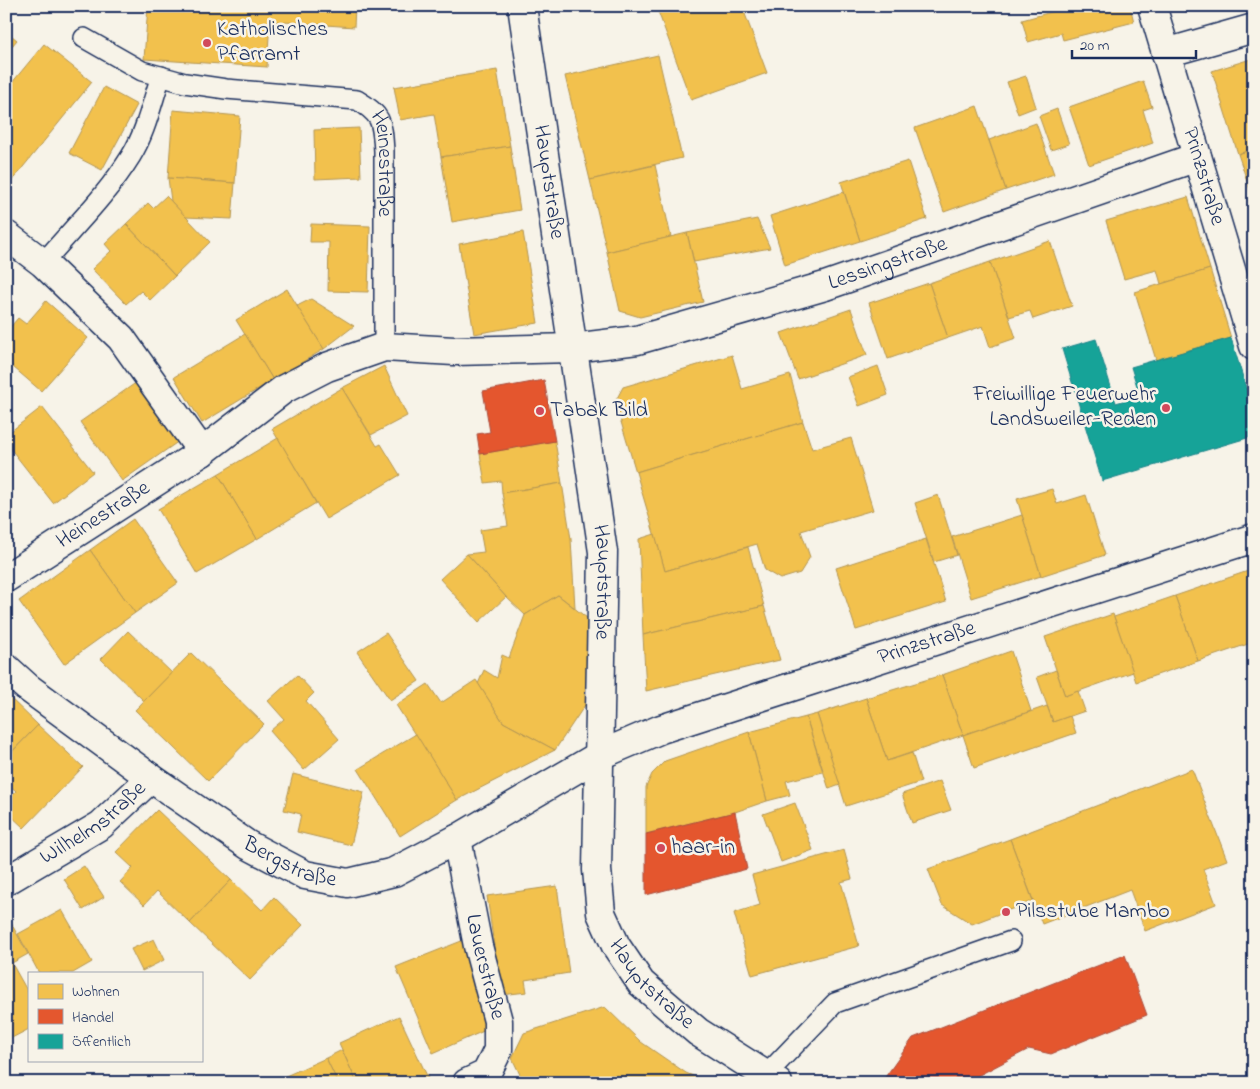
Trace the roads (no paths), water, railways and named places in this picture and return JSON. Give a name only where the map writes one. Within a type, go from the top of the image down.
[{"type":"street","name":"Hauptstraße","points":[[522,6],[603,552],[597,870],[601,913],[616,946],[641,983],[698,1032],[772,1079]]},
{"type":"street","name":"Prinzstraße","points":[[1152,6],[1254,346]]},
{"type":"street","points":[[1166,54],[1254,28]]},
{"type":"street","name":"Lessingstraße","points":[[573,348],[637,340],[825,286],[1197,157]]},
{"type":"street","points":[[6,235],[43,263],[121,338],[202,452]]},
{"type":"street","name":"Heinestraße","points":[[6,578],[202,452],[284,389],[327,366],[384,347],[454,351],[573,348]]},
{"type":"street","name":"Prinzstraße","points":[[600,755],[670,726],[1254,538]]},
{"type":"street","name":"Bergstraße","points":[[6,668],[151,778],[248,845],[305,875],[348,883],[394,872],[457,839],[600,755]]},
{"type":"street","name":"Wilhelmstraße","points":[[6,881],[102,826],[151,778]]},
{"type":"street","name":"Lauerstraße","points":[[457,839],[476,937],[498,1021],[498,1050],[486,1074],[467,1083]]},
{"type":"lane","name":"Heinestraße","points":[[84,38],[142,71],[184,83],[226,89],[356,100],[371,109],[382,125],[384,151],[384,347]]},
{"type":"lane","points":[[43,263],[114,181],[132,154],[143,131],[161,76]]},
{"type":"lane","points":[[772,1079],[835,1003],[1011,941]]},
{"type":"place","name":"Katholisches Pfarramt","points":[[207,43]]},
{"type":"place","name":"Freiwillige Feuerwehr Landsweiler-Reden","points":[[1166,408]]},
{"type":"place","name":"Tabak Bild","points":[[540,411]]},
{"type":"place","name":"haar-in","points":[[661,848]]},
{"type":"place","name":"Pilsstube Mambo","points":[[1006,912]]}]
